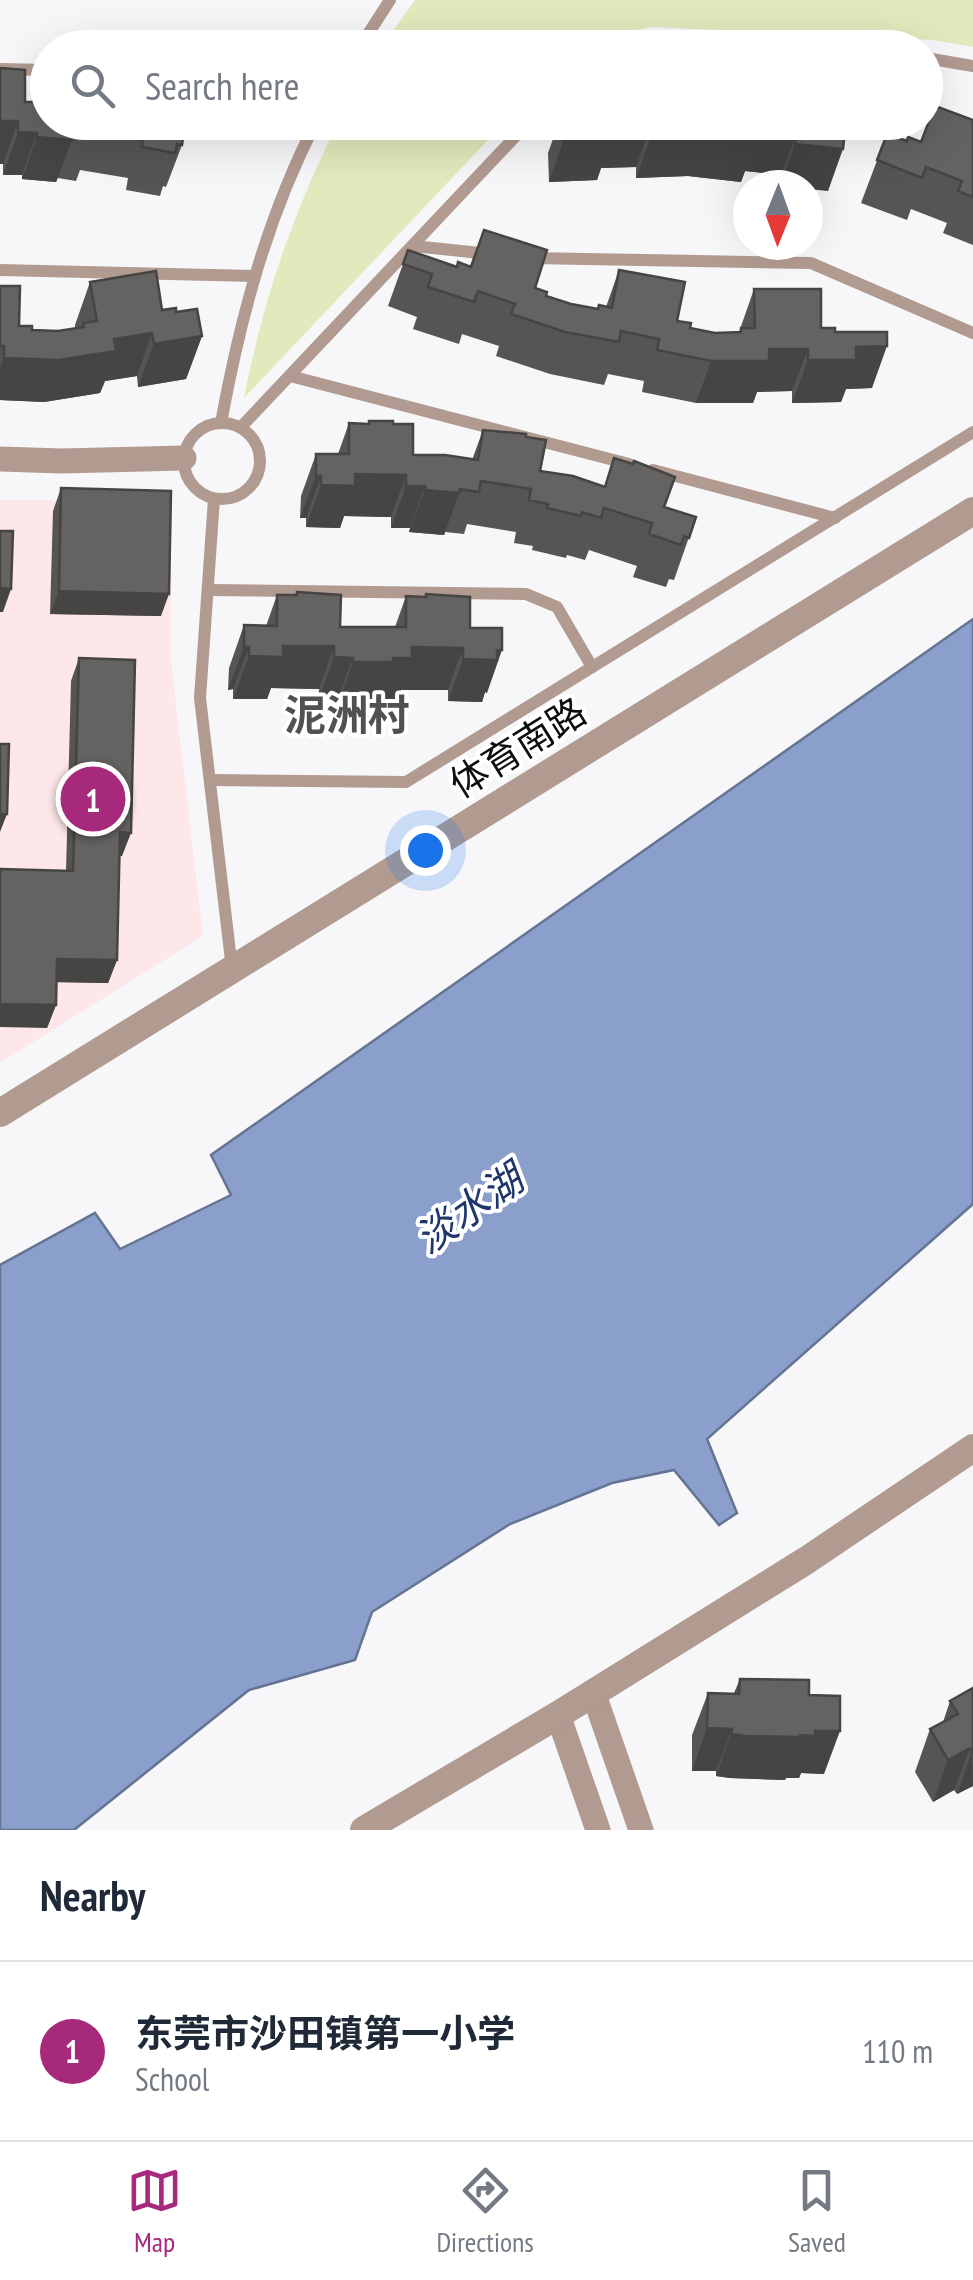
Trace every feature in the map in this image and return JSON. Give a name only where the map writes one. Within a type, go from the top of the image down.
[{"type":"street","points":[[0,459],[184,458]]},
{"type":"street","name":"体育南路","points":[[0,1113],[973,512]]},
{"type":"street","points":[[364,1830],[807,1560],[973,1448]]},
{"type":"street","points":[[594,1692],[641,1830]]},
{"type":"street","points":[[558,1715],[598,1830]]},
{"type":"lane","points":[[371,30],[390,0]]},
{"type":"lane","points":[[943,60],[973,66]]},
{"type":"lane","points":[[0,69],[30,70]]},
{"type":"lane","points":[[221,423],[234,349],[254,276],[308,140]]},
{"type":"lane","points":[[241,427],[512,140]]},
{"type":"lane","points":[[413,246],[549,260],[811,263],[973,333]]},
{"type":"lane","points":[[0,270],[254,276]]},
{"type":"lane","points":[[290,376],[835,518]]},
{"type":"lane","points":[[221,423],[241,427],[260,453],[259,475],[246,492],[236,497],[214,498],[195,488],[188,480],[184,458],[192,438],[200,430],[221,423]]},
{"type":"lane","points":[[210,780],[406,782],[973,432]]},
{"type":"lane","points":[[214,498],[200,698],[232,969]]},
{"type":"lane","points":[[208,590],[526,594],[557,608],[592,667]]},
{"type":"shaded area","points":[[0,500],[171,501],[171,661],[203,936],[0,1063]]},
{"type":"green space","points":[[415,0],[973,0],[973,47],[943,42],[943,30],[394,30]]},
{"type":"green space","points":[[330,140],[488,140],[244,398],[260,326],[307,190]]},
{"type":"water","name":"淡水湖","points":[[973,619],[973,1204],[707,1439],[737,1513],[719,1525],[674,1470],[612,1483],[510,1524],[372,1612],[355,1660],[249,1690],[74,1830],[0,1830],[0,1265],[95,1213],[120,1249],[231,1195],[211,1155]]},
{"type":"building","points":[[0,68],[25,70],[30,133],[18,132],[18,121],[0,121]]},
{"type":"building","points":[[943,109],[973,120],[973,197],[958,191],[962,181],[926,167],[922,178],[877,160],[885,140],[943,140]]},
{"type":"building","points":[[143,140],[183,140],[175,153],[142,147]]},
{"type":"building","points":[[796,140],[844,140],[843,149],[795,144]]},
{"type":"building","points":[[484,230],[547,250],[535,288],[571,304],[612,308],[619,270],[685,282],[677,321],[691,323],[690,328],[715,333],[741,332],[741,328],[755,328],[754,289],[821,289],[821,328],[835,328],[835,332],[887,332],[887,346],[856,347],[856,360],[808,360],[808,349],[769,349],[769,361],[711,361],[657,350],[659,339],[621,331],[619,342],[565,332],[511,314],[515,304],[478,291],[474,302],[428,287],[432,274],[403,264],[408,250],[457,267],[458,262],[471,267]]},
{"type":"building","points":[[156,271],[162,310],[197,309],[202,336],[154,344],[152,333],[114,339],[116,351],[59,360],[4,358],[4,346],[0,346],[0,286],[20,286],[19,326],[58,331],[97,321],[90,282]]},
{"type":"building","points":[[349,423],[413,424],[413,455],[478,460],[483,430],[526,434],[546,440],[540,471],[573,476],[605,487],[614,458],[633,464],[634,461],[675,477],[664,507],[696,517],[689,538],[684,536],[681,545],[649,534],[652,523],[604,508],[601,518],[547,508],[548,504],[529,500],[531,489],[481,481],[479,492],[460,489],[459,493],[406,486],[406,475],[355,474],[355,486],[321,485],[321,476],[316,476],[316,454],[349,454]]},
{"type":"building","points":[[61,488],[171,491],[169,594],[59,591]]},
{"type":"building","points":[[0,531],[13,531],[11,589],[0,588]]},
{"type":"building","points":[[277,595],[341,595],[340,627],[406,627],[406,596],[470,597],[470,628],[502,628],[502,650],[497,650],[497,660],[463,659],[463,648],[412,647],[412,658],[393,658],[393,662],[353,662],[353,658],[334,657],[334,646],[283,646],[283,657],[249,656],[249,647],[244,647],[244,625],[277,626]]},
{"type":"building","points":[[79,658],[135,660],[131,833],[120,832],[117,960],[57,959],[56,1005],[0,1004],[0,869],[73,871]]},
{"type":"building","points":[[0,744],[9,744],[7,814],[0,814]]},
{"type":"building","points":[[740,1679],[809,1680],[809,1695],[840,1696],[840,1731],[815,1731],[815,1736],[800,1737],[746,1736],[731,1734],[732,1729],[707,1728],[708,1693],[739,1694]]},
{"type":"building","points":[[973,1688],[973,1752],[970,1748],[948,1760],[930,1729],[958,1714],[950,1701]]},
{"type":"place","name":"东莞市沙田镇第一小学","points":[[93,799]]},
{"type":"district","name":"泥洲村","points":[[347,715]]}]
